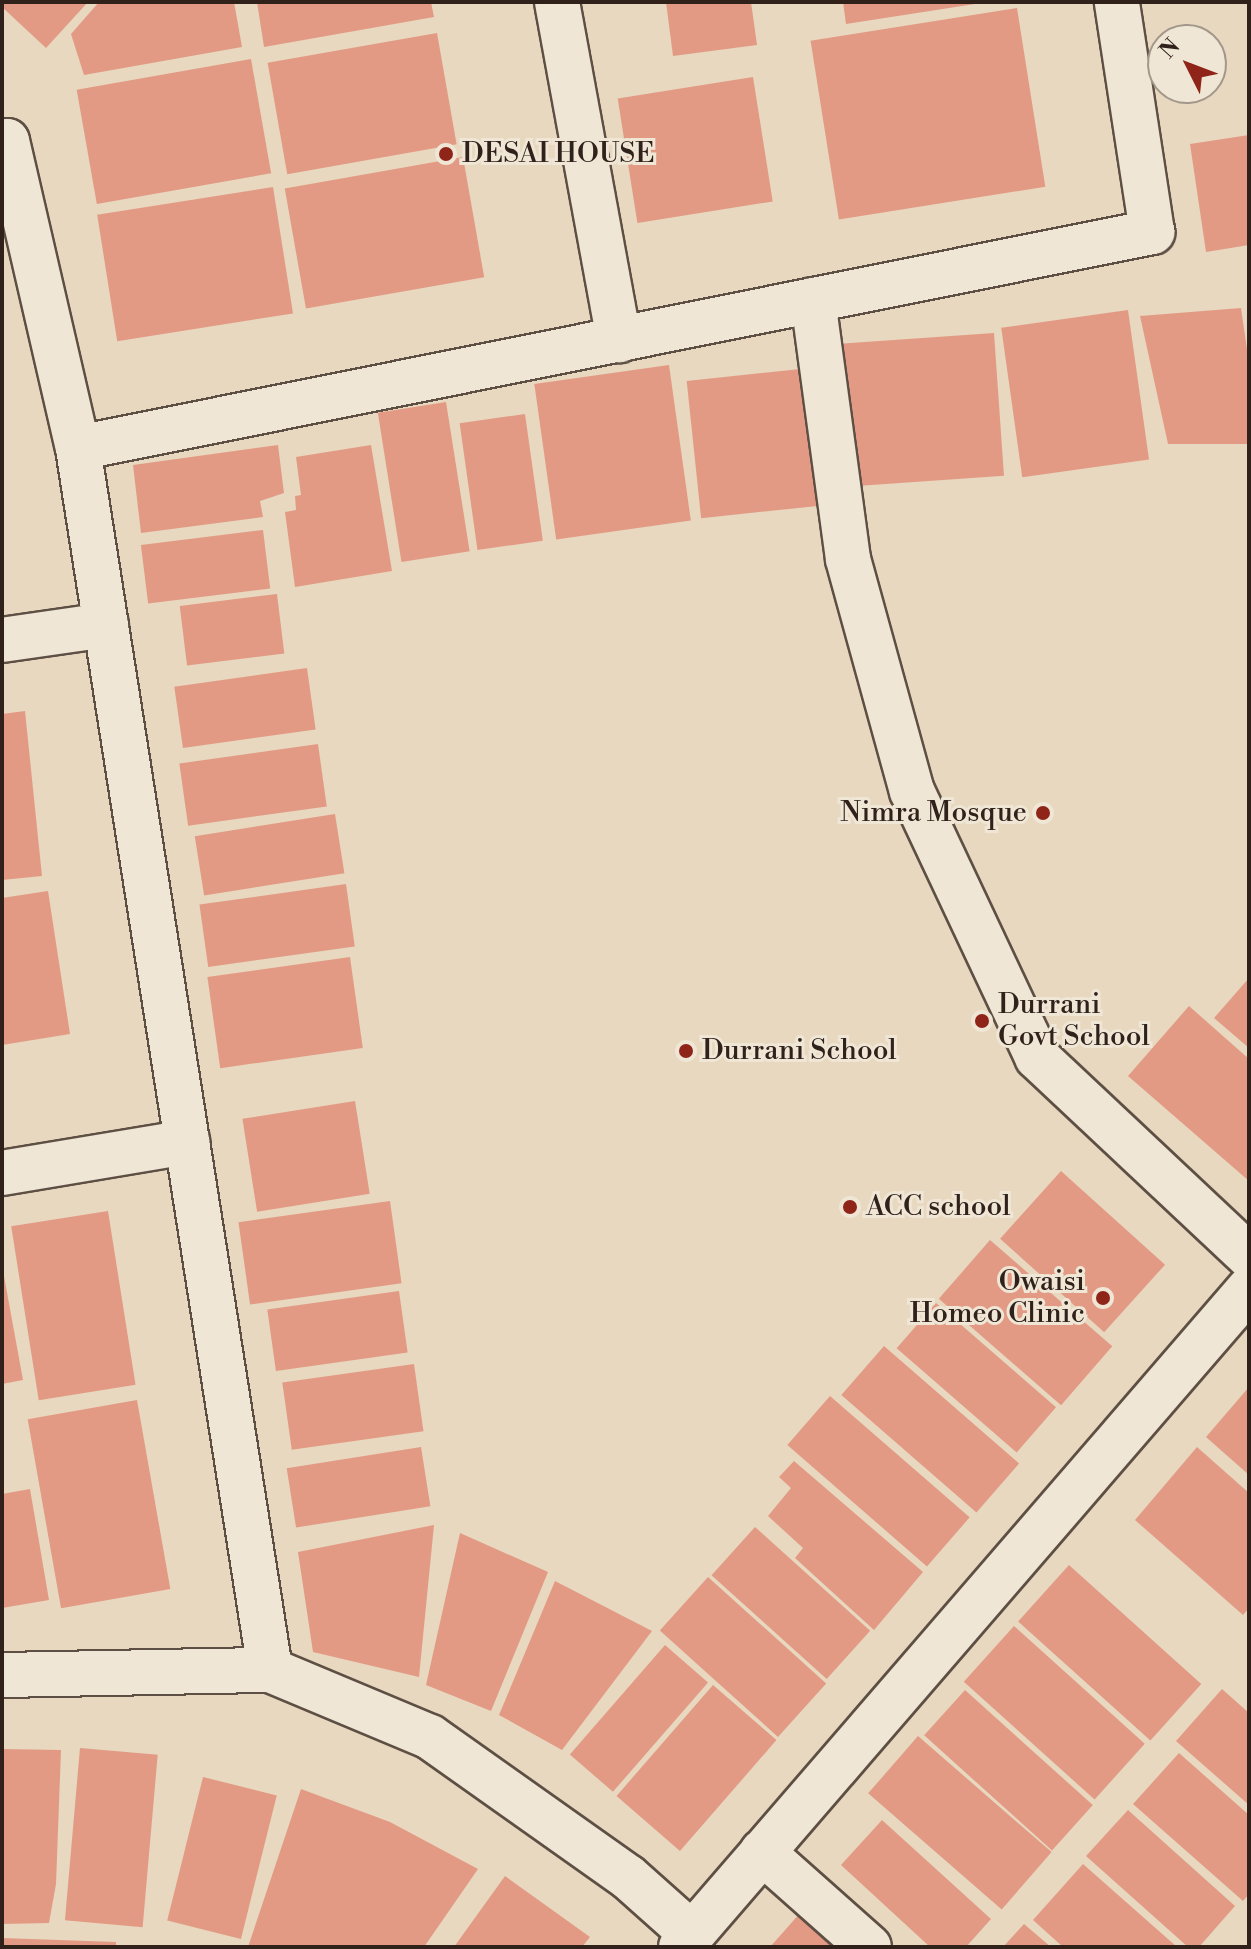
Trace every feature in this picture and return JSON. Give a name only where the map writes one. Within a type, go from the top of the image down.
[{"type":"street","points":[[557,2],[619,340]]},
{"type":"street","points":[[78,448],[1152,232],[1117,2]]},
{"type":"street","points":[[2,142],[7,141],[78,448],[270,1670]]},
{"type":"street","points":[[813,300],[848,559],[912,791],[1037,1057],[1249,1256]]},
{"type":"street","points":[[2,640],[106,625]]},
{"type":"street","points":[[2,1173],[187,1142]]},
{"type":"street","points":[[2,1675],[270,1670],[430,1737],[628,1877],[686,1941],[1249,1289]]},
{"type":"street","points":[[762,1852],[869,1947]]},
{"type":"building","points":[[5,2],[88,2],[46,48],[2,7]]},
{"type":"building","points":[[99,2],[234,2],[242,47],[84,75],[71,34]]},
{"type":"building","points":[[257,2],[431,2],[434,17],[264,47]]},
{"type":"building","points":[[666,2],[751,2],[757,45],[673,56]]},
{"type":"building","points":[[843,2],[974,2],[975,4],[846,24]]},
{"type":"building","points":[[1017,8],[1045,187],[839,219],[811,41]]},
{"type":"building","points":[[437,33],[457,144],[287,174],[268,63]]},
{"type":"building","points":[[251,59],[271,173],[97,204],[77,90]]},
{"type":"building","points":[[753,77],[773,201],[637,223],[618,98]]},
{"type":"building","points":[[1249,135],[1249,245],[1206,252],[1190,144]]},
{"type":"building","points":[[463,157],[484,277],[306,309],[285,188]]},
{"type":"building","points":[[273,187],[293,313],[117,341],[97,215]]},
{"type":"building","points":[[1241,308],[1249,363],[1249,444],[1168,444],[1140,316]]},
{"type":"building","points":[[1128,310],[1149,460],[1022,477],[1001,328]]},
{"type":"building","points":[[994,333],[1004,476],[846,487],[836,344]]},
{"type":"building","points":[[669,365],[691,520],[556,539],[534,384]]},
{"type":"building","points":[[810,368],[824,505],[701,518],[687,381]]},
{"type":"building","points":[[446,402],[470,551],[401,562],[378,413]]},
{"type":"building","points":[[525,414],[543,541],[477,550],[460,423]]},
{"type":"building","points":[[278,445],[284,493],[260,501],[263,517],[141,533],[133,465]]},
{"type":"building","points":[[371,445],[392,571],[295,587],[285,512],[296,510],[295,496],[301,495],[296,457]]},
{"type":"building","points":[[263,530],[270,589],[148,604],[141,545]]},
{"type":"building","points":[[277,594],[284,654],[187,665],[180,606]]},
{"type":"building","points":[[307,668],[316,729],[183,748],[174,687]]},
{"type":"building","points":[[25,711],[42,876],[2,880],[2,714]]},
{"type":"building","points":[[318,744],[327,806],[188,826],[179,763]]},
{"type":"building","points":[[335,814],[344,873],[204,895],[195,836]]},
{"type":"building","points":[[346,884],[355,946],[208,967],[199,905]]},
{"type":"building","points":[[48,891],[70,1034],[2,1045],[2,898]]},
{"type":"building","points":[[350,957],[363,1048],[220,1068],[207,977]]},
{"type":"building","points":[[1249,978],[1249,1048],[1214,1018]]},
{"type":"building","points":[[1189,1006],[1249,1059],[1249,1181],[1128,1076]]},
{"type":"building","points":[[355,1101],[370,1194],[257,1212],[242,1119]]},
{"type":"building","points":[[1061,1171],[1165,1265],[1104,1332],[1000,1239]]},
{"type":"building","points":[[390,1201],[402,1283],[250,1304],[238,1222]]},
{"type":"building","points":[[108,1211],[136,1385],[39,1400],[11,1226]]},
{"type":"building","points":[[990,1240],[1112,1346],[1061,1405],[939,1299]]},
{"type":"building","points":[[2,1265],[23,1380],[2,1384]]},
{"type":"building","points":[[399,1291],[408,1352],[276,1371],[267,1310]]},
{"type":"building","points":[[936,1303],[1056,1407],[1017,1453],[897,1348]]},
{"type":"building","points":[[884,1346],[1019,1463],[976,1512],[841,1395]]},
{"type":"building","points":[[414,1364],[423,1431],[292,1450],[282,1383]]},
{"type":"building","points":[[1249,1387],[1249,1475],[1206,1437]]},
{"type":"building","points":[[830,1396],[970,1517],[927,1566],[787,1445]]},
{"type":"building","points":[[137,1400],[170,1589],[61,1608],[28,1419]]},
{"type":"building","points":[[421,1447],[430,1506],[296,1528],[287,1468]]},
{"type":"building","points":[[1197,1447],[1249,1493],[1249,1608],[1243,1615],[1135,1520]]},
{"type":"building","points":[[794,1461],[923,1572],[874,1630],[795,1558],[803,1548],[768,1516],[791,1488],[779,1477]]},
{"type":"building","points":[[30,1489],[49,1600],[2,1608],[2,1494]]},
{"type":"building","points":[[434,1525],[419,1677],[313,1652],[298,1552]]},
{"type":"building","points":[[755,1527],[870,1631],[827,1679],[712,1575]]},
{"type":"building","points":[[460,1533],[548,1572],[491,1711],[426,1685]]},
{"type":"building","points":[[1069,1565],[1201,1684],[1150,1741],[1018,1621]]},
{"type":"building","points":[[708,1577],[826,1683],[778,1737],[660,1631]]},
{"type":"building","points":[[555,1581],[652,1631],[562,1750],[499,1715]]},
{"type":"building","points":[[1014,1626],[1145,1744],[1095,1800],[964,1682]]},
{"type":"building","points":[[665,1645],[708,1682],[613,1792],[570,1754]]},
{"type":"building","points":[[713,1685],[776,1740],[680,1851],[617,1796]]},
{"type":"building","points":[[1222,1689],[1249,1713],[1249,1805],[1176,1741]]},
{"type":"building","points":[[965,1690],[1093,1805],[1052,1850],[924,1735]]},
{"type":"building","points":[[918,1736],[1052,1852],[1002,1909],[868,1793]]},
{"type":"building","points":[[80,1748],[158,1755],[143,1927],[65,1920]]},
{"type":"building","points":[[2,1749],[61,1750],[56,1884],[49,1923],[2,1924]]},
{"type":"building","points":[[1179,1753],[1249,1815],[1249,1894],[1243,1901],[1133,1804]]},
{"type":"building","points":[[203,1777],[277,1795],[241,1939],[167,1921]]},
{"type":"building","points":[[301,1789],[390,1822],[478,1869],[424,1947],[248,1947]]},
{"type":"building","points":[[1128,1810],[1235,1906],[1199,1947],[1188,1947],[1086,1856]]},
{"type":"building","points":[[882,1820],[991,1919],[966,1947],[930,1947],[841,1865]]},
{"type":"building","points":[[1083,1864],[1177,1947],[1063,1947],[1033,1920]]},
{"type":"building","points":[[505,1876],[590,1937],[582,1947],[454,1947]]},
{"type":"building","points":[[809,1903],[857,1947],[770,1947]]},
{"type":"building","points":[[1024,1924],[1051,1947],[1003,1947]]},
{"type":"building","points":[[2,1938],[116,1942],[116,1947],[2,1947]]},
{"type":"place","name":"DESAI HOUSE","points":[[446,154]]},
{"type":"place","name":"Nimra Mosque","points":[[1043,813]]},
{"type":"place","name":"Durrani Govt School","points":[[982,1021]]},
{"type":"place","name":"Durrani School","points":[[686,1051]]},
{"type":"place","name":"ACC school","points":[[850,1207]]},
{"type":"place","name":"Owaisi Homeo Clinic","points":[[1103,1298]]}]
